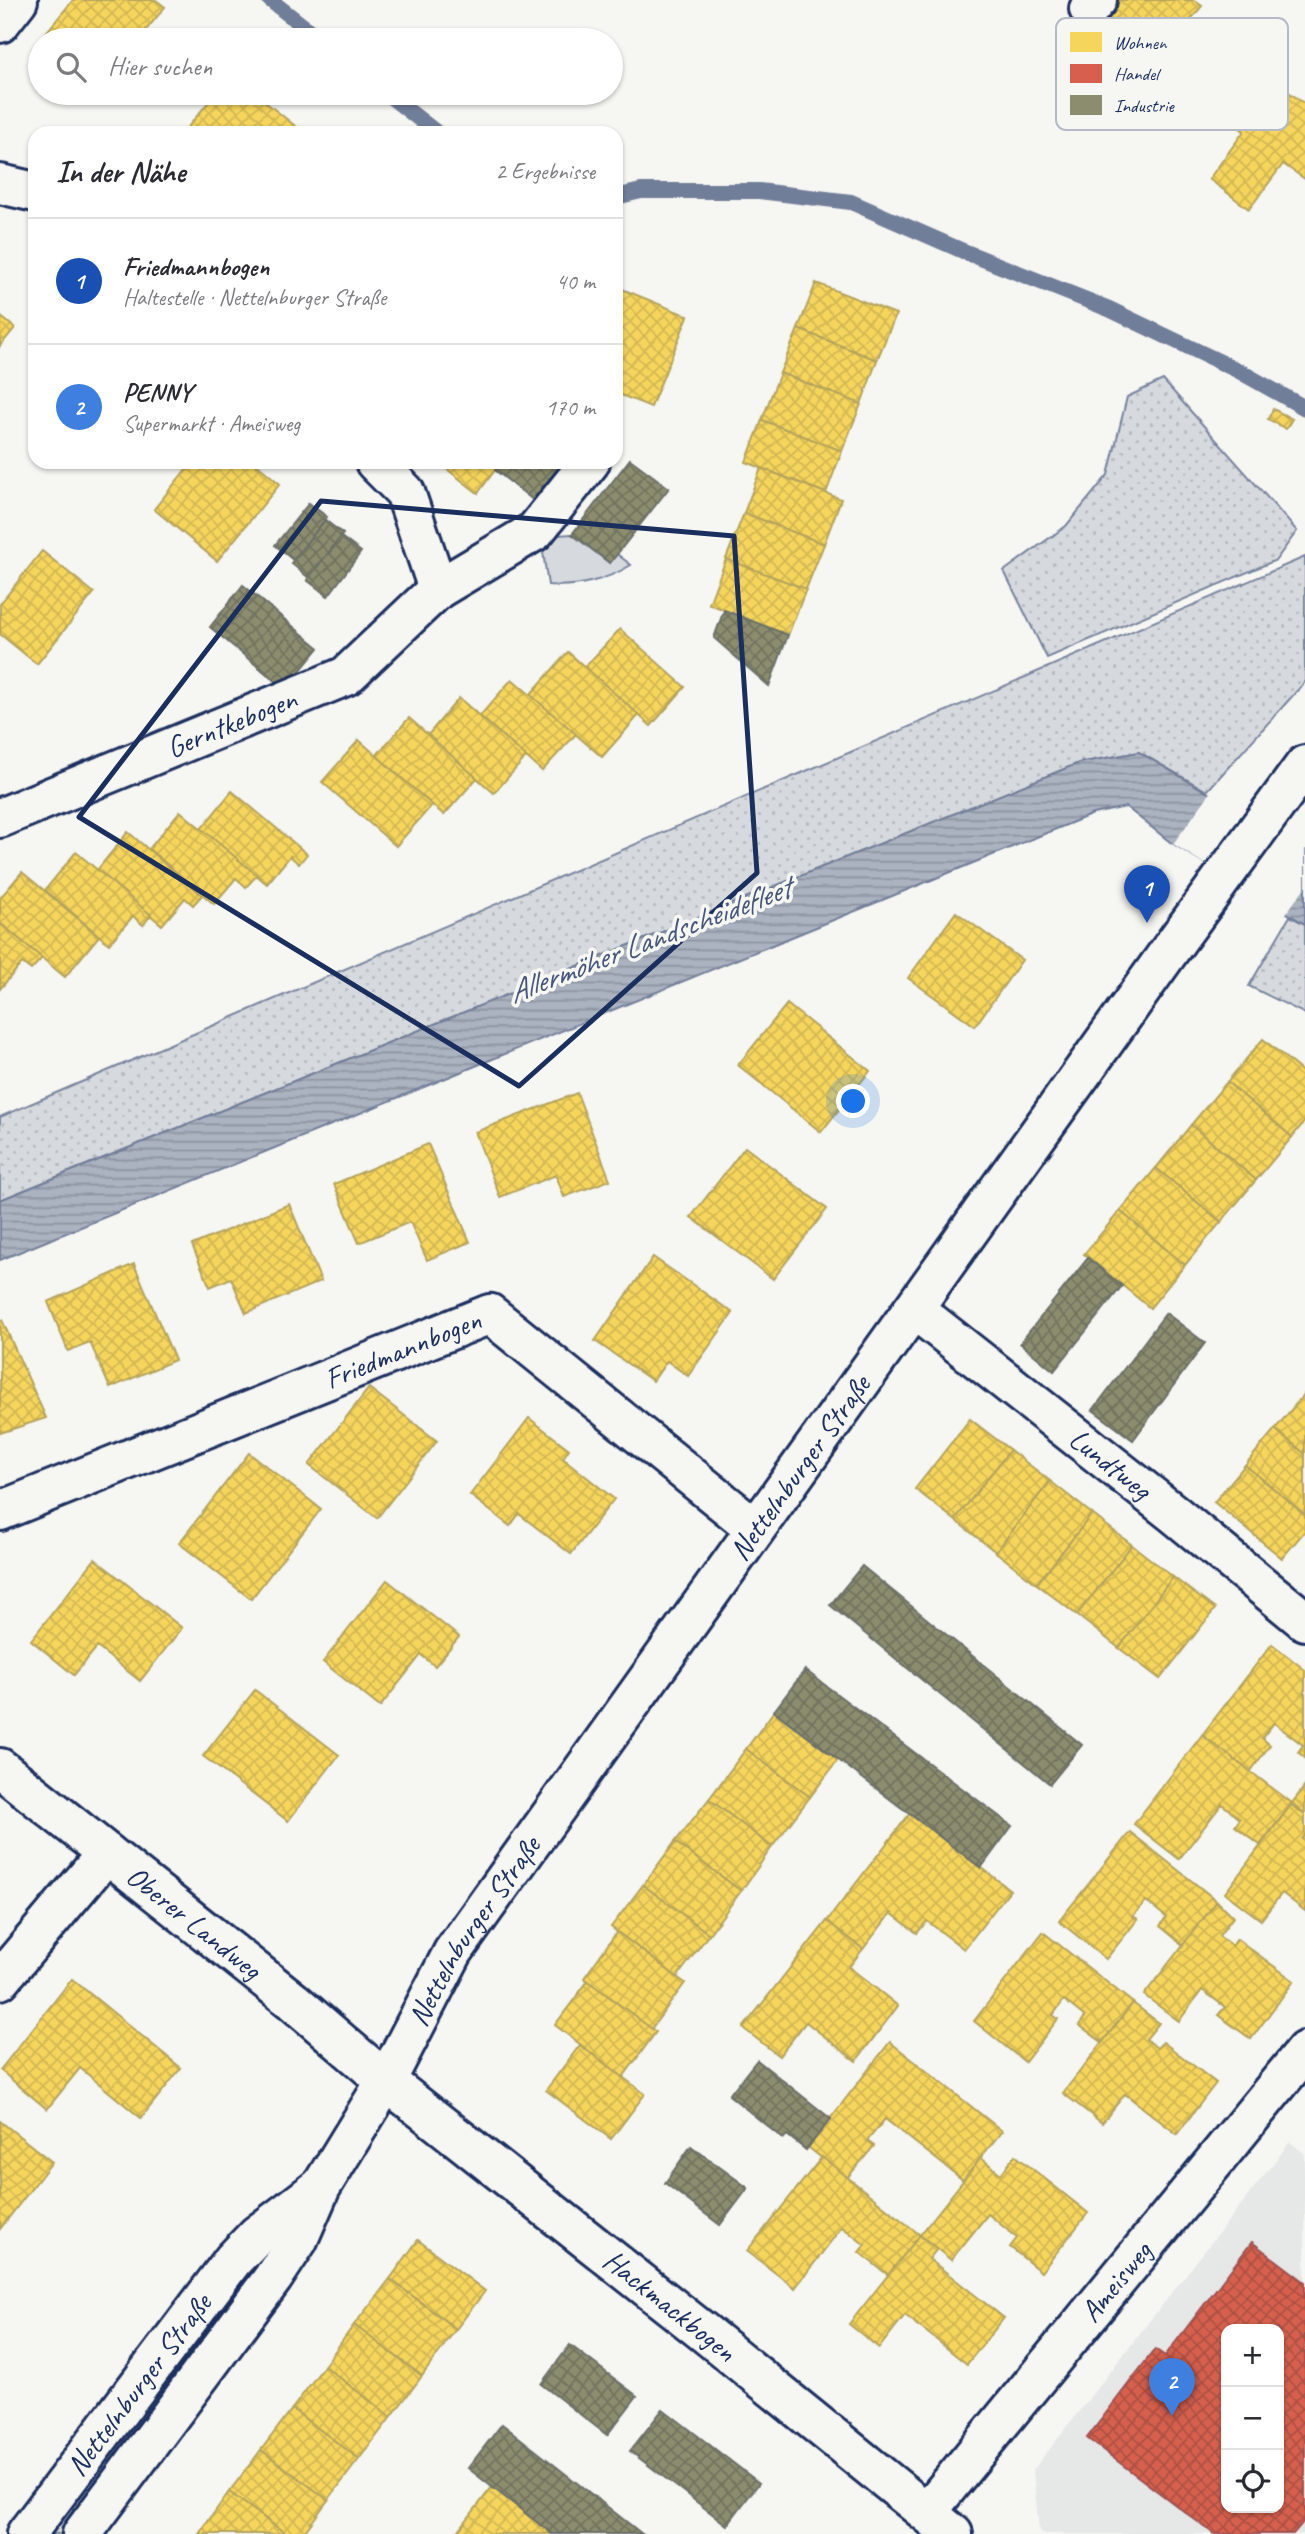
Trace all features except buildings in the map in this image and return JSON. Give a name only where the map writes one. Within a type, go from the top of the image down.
[{"type":"street","points":[[0,23],[18,0]]},
{"type":"street","points":[[0,184],[28,190]]},
{"type":"street","points":[[382,469],[405,492],[438,589]]},
{"type":"street","name":"Gerntkebogen","points":[[0,818],[346,676],[438,589],[535,531],[584,469]]},
{"type":"street","name":"Nettelnburger Straße","points":[[82,2534],[274,2278],[298,2240],[321,2187],[386,2081],[453,1952],[1305,765]]},
{"type":"street","name":"Lundtweg","points":[[914,1309],[1305,1621]]},
{"type":"street","name":"Friedmannbogen","points":[[0,1511],[490,1314],[755,1528]]},
{"type":"street","name":"Oberer Landweg","points":[[0,1768],[293,2001],[386,2081]]},
{"type":"street","points":[[0,1980],[107,1853]]},
{"type":"street","name":"Ameisweg","points":[[940,2523],[1305,2051]]},
{"type":"street","name":"Hackmackbogen","points":[[386,2081],[940,2523]]},
{"type":"street","name":"Nettelnburger Straße","points":[[26,2534],[233,2260],[257,2235],[321,2187]]},
{"type":"highlighted area","points":[[321,501],[734,536],[757,873],[519,1086],[79,817]]},
{"type":"shaded area","points":[[1163,380],[1297,531],[1276,560],[1047,658],[1004,571],[1066,526],[1108,475],[1127,397]]},
{"type":"shaded area","points":[[572,534],[609,563],[617,554],[631,565],[591,582],[548,585],[543,552],[558,535]]},
{"type":"shaded area","points":[[1305,557],[1305,682],[1207,791],[1139,752],[1079,763],[0,1200],[0,1117]]},
{"type":"shaded area","points":[[1290,916],[1305,924],[1305,1014],[1249,986]]},
{"type":"shaded area","points":[[1290,2142],[1305,2154],[1305,2534],[1043,2534],[1039,2531],[1033,2470]]},
{"type":"shaded area","points":[[258,2255],[263,2258],[261,2263],[65,2534],[48,2534]]},
{"type":"water","name":"Allermöher Landscheidefleet","points":[[1139,752],[1305,850],[1305,924],[1170,842],[1126,807],[1093,814],[0,1260],[0,1200],[1079,763]]},
{"type":"pier","points":[[1211,792],[1305,848],[1305,887],[1285,915],[1173,844]]},
{"type":"waterway","points":[[270,0],[306,28]]},
{"type":"waterway","points":[[401,105],[428,126]]},
{"type":"waterway","points":[[623,195],[641,191],[759,191],[851,202],[963,251],[1109,309],[1239,371],[1305,408]]},
{"type":"place","name":"Friedmannbogen","points":[[1147,923]]},
{"type":"place","name":"PENNY","points":[[1172,2416]]}]
